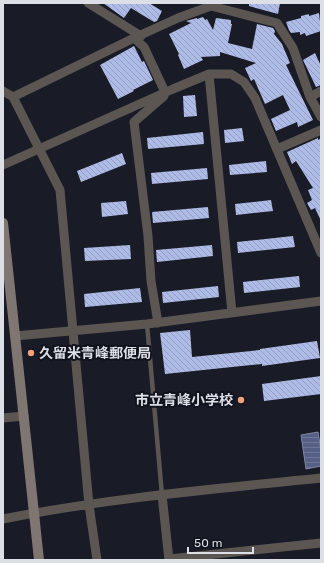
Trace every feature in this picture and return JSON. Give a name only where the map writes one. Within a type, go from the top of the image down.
[{"type":"street","points":[[88,3],[137,37],[169,90]]},
{"type":"street","points":[[13,97],[178,18],[211,6],[277,23],[293,48],[310,97],[321,117]]},
{"type":"street","points":[[208,74],[232,313]]},
{"type":"street","points":[[3,165],[208,74],[231,74],[244,82],[255,98],[321,253]]},
{"type":"street","points":[[3,90],[13,97],[60,190],[89,505],[97,560]]},
{"type":"street","points":[[158,323],[151,281],[148,236],[134,122],[169,90]]},
{"type":"street","points":[[310,97],[321,91]]},
{"type":"street","points":[[277,149],[321,130]]},
{"type":"street","points":[[3,223],[39,560]]},
{"type":"street","points":[[15,336],[158,323],[321,301]]},
{"type":"street","points":[[3,418],[24,416]]},
{"type":"street","points":[[3,519],[33,513],[162,495],[321,478]]},
{"type":"street","points":[[162,495],[169,560],[321,543]]},
{"type":"lane","points":[[147,324],[162,495]]},
{"type":"water","points":[[318,432],[321,451],[321,466],[306,469],[301,435]]},
{"type":"building","points":[[103,3],[149,3],[162,11],[157,21],[154,22],[131,8],[124,18]]},
{"type":"building","points":[[249,3],[280,3],[278,14],[249,6]]},
{"type":"building","points":[[319,13],[321,31],[306,36],[305,33],[300,35],[300,32],[291,33],[289,30],[286,22],[301,18],[301,16],[309,14],[309,16]]},
{"type":"building","points":[[203,17],[205,20],[207,19],[213,30],[216,18],[231,20],[232,24],[228,43],[252,49],[257,24],[273,28],[275,31],[274,34],[282,44],[290,63],[286,65],[313,120],[298,127],[297,122],[276,131],[271,119],[290,110],[283,95],[265,104],[254,79],[251,81],[245,68],[256,63],[220,52],[220,56],[201,57],[203,60],[184,69],[178,55],[179,54],[169,34],[191,23],[186,21]]},
{"type":"building","points":[[134,46],[142,62],[144,61],[153,80],[118,99],[100,65]]},
{"type":"building","points":[[315,53],[321,66],[321,85],[316,87],[303,60]]},
{"type":"building","points":[[195,95],[197,116],[184,117],[183,96]]},
{"type":"building","points":[[242,128],[244,141],[225,143],[224,130]]},
{"type":"building","points":[[203,132],[204,144],[148,149],[147,138]]},
{"type":"building","points":[[318,138],[318,140],[321,138],[321,221],[315,208],[311,210],[307,203],[312,200],[308,190],[313,188],[296,161],[292,164],[287,152]]},
{"type":"building","points":[[122,153],[126,164],[81,182],[77,171]]},
{"type":"building","points":[[266,161],[267,172],[230,175],[229,165]]},
{"type":"building","points":[[207,168],[208,179],[152,184],[151,173]]},
{"type":"building","points":[[271,200],[273,211],[236,215],[235,204]]},
{"type":"building","points":[[126,201],[128,214],[102,217],[101,203]]},
{"type":"building","points":[[208,207],[209,218],[153,223],[152,212]]},
{"type":"building","points":[[293,236],[295,247],[238,253],[237,242]]},
{"type":"building","points":[[130,245],[131,259],[85,261],[84,248]]},
{"type":"building","points":[[212,245],[213,256],[157,262],[156,250]]},
{"type":"building","points":[[299,276],[300,287],[244,293],[243,282]]},
{"type":"building","points":[[218,286],[219,297],[163,303],[162,292]]},
{"type":"building","points":[[140,288],[142,302],[85,307],[84,294]]},
{"type":"building","points":[[190,330],[192,357],[260,350],[317,341],[320,358],[262,366],[262,364],[165,374],[160,333]]},
{"type":"building","points":[[321,376],[321,394],[264,401],[262,384]]},
{"type":"place","name":"久留米青峰郵便局","points":[[31,353]]},
{"type":"place","name":"市立青峰小学校","points":[[241,400]]}]
